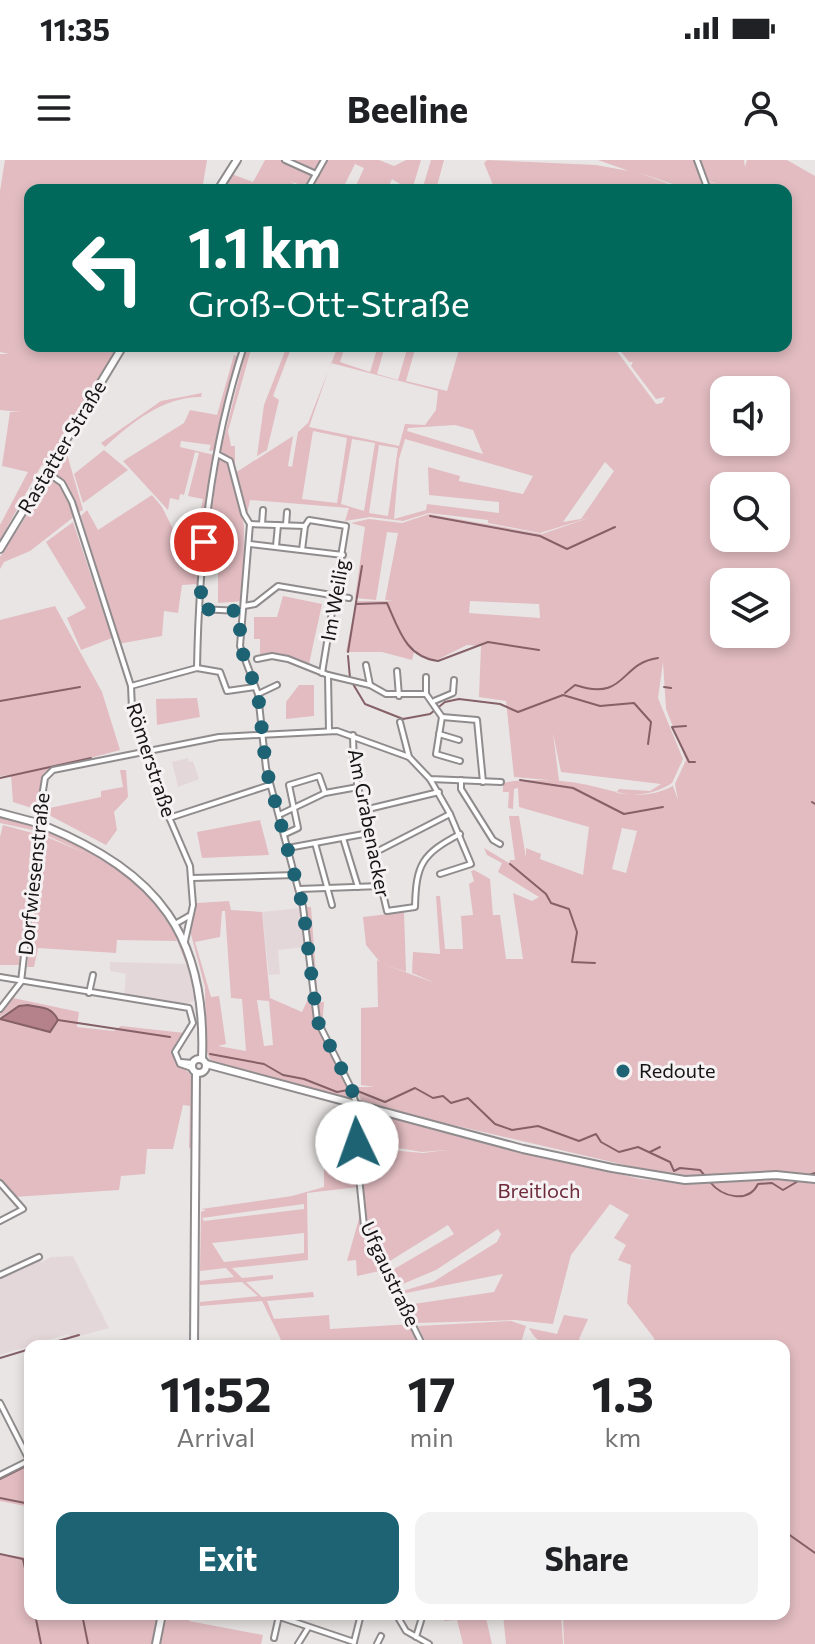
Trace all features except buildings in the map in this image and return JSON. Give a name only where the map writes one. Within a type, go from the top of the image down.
[{"type":"main road","points":[[222,184],[237,160]]},
{"type":"main road","name":"Rastatter Straße","points":[[0,549],[119,352]]},
{"type":"main road","points":[[0,813],[45,826],[105,856],[152,895],[185,941],[200,985],[202,1044],[197,1089],[194,1340]]},
{"type":"main road","points":[[199,1066],[523,1149],[651,1175],[700,1180],[776,1175],[815,1179]]},
{"type":"main road","points":[[156,1644],[161,1620]]},
{"type":"street","points":[[285,160],[316,174]]},
{"type":"street","points":[[310,184],[324,160]]},
{"type":"street","points":[[697,160],[706,184]]},
{"type":"street","points":[[197,668],[204,542],[217,454],[242,352]]},
{"type":"street","points":[[217,454],[230,461],[244,514],[250,524],[240,646],[249,662],[258,694],[261,736],[270,785],[299,889],[317,1020],[352,1090],[356,1106]]},
{"type":"street","name":"Römerstraße","points":[[47,472],[69,494],[131,686],[132,709],[169,818],[188,858],[193,911]]},
{"type":"street","points":[[262,524],[263,510]]},
{"type":"street","points":[[286,525],[287,512]]},
{"type":"street","name":"Im Weilig","points":[[305,526],[309,520],[346,526],[322,673]]},
{"type":"street","points":[[250,524],[305,526],[302,550]]},
{"type":"street","points":[[276,546],[278,525]]},
{"type":"street","points":[[249,544],[343,555]]},
{"type":"street","points":[[200,609],[242,608],[255,604],[278,586],[349,598]]},
{"type":"street","points":[[257,659],[272,656],[288,659],[328,675],[370,685],[386,694],[426,694]]},
{"type":"street","points":[[366,665],[370,685]]},
{"type":"street","points":[[131,686],[197,668],[220,672],[227,691],[255,687]]},
{"type":"street","points":[[397,671],[399,696]]},
{"type":"street","points":[[328,675],[329,731]]},
{"type":"street","points":[[426,677],[426,694],[442,717],[436,754],[460,761]]},
{"type":"street","points":[[437,706],[453,693],[454,680]]},
{"type":"street","points":[[258,694],[277,685]]},
{"type":"street","points":[[442,717],[477,720],[483,782]]},
{"type":"street","points":[[400,722],[409,757]]},
{"type":"street","points":[[146,750],[219,737],[329,731],[353,735],[409,757],[439,792],[471,864],[440,874]]},
{"type":"street","points":[[439,734],[459,740]]},
{"type":"street","name":"Am Grabenacker","points":[[353,735],[350,750],[387,911],[415,907],[414,891],[423,859],[439,845],[460,834]]},
{"type":"street","name":"Dorfwiesenstraße","points":[[21,982],[47,773],[146,750]]},
{"type":"street","points":[[285,834],[298,828],[289,785],[319,776],[325,793]]},
{"type":"street","points":[[430,779],[501,782]]},
{"type":"street","points":[[461,780],[464,795],[493,840],[500,844]]},
{"type":"street","points":[[169,818],[270,785]]},
{"type":"street","points":[[279,815],[325,793],[358,787]]},
{"type":"street","points":[[364,810],[439,792]]},
{"type":"street","points":[[374,853],[450,814]]},
{"type":"street","points":[[288,848],[369,833]]},
{"type":"street","points":[[343,838],[358,887]]},
{"type":"street","points":[[315,843],[332,905]]},
{"type":"street","points":[[192,878],[295,875]]},
{"type":"street","points":[[299,889],[381,886]]},
{"type":"street","points":[[185,941],[187,922],[193,911]]},
{"type":"street","points":[[176,925],[193,911]]},
{"type":"street","points":[[176,925],[187,922]]},
{"type":"street","points":[[89,993],[93,975]]},
{"type":"street","points":[[0,977],[186,1007],[192,1011],[194,1020],[176,1050],[179,1061],[199,1066]]},
{"type":"street","points":[[0,1009],[21,982]]},
{"type":"street","name":"Ufgaustraße","points":[[356,1106],[364,1226],[420,1340]]},
{"type":"street","points":[[0,1183],[23,1209],[0,1221]]},
{"type":"street","points":[[0,1275],[39,1257]]},
{"type":"street","points":[[0,1403],[24,1449]]},
{"type":"street","points":[[0,1475],[24,1463]]},
{"type":"street","points":[[274,1638],[278,1620]]},
{"type":"street","points":[[289,1620],[354,1643],[360,1620]]},
{"type":"street","points":[[400,1620],[406,1631],[429,1644]]},
{"type":"street","points":[[416,1637],[421,1620]]},
{"type":"street","points":[[298,1644],[308,1628]]},
{"type":"street","points":[[377,1644],[381,1636]]},
{"type":"shaded area","points":[[188,758],[189,762],[193,761],[199,779],[178,787],[172,762]]},
{"type":"shaded area","points":[[301,908],[304,947],[278,950],[280,974],[269,975],[262,912]]},
{"type":"shaded area","points":[[110,962],[188,964],[195,1001],[180,1005],[124,997],[126,974],[110,971]]},
{"type":"shaded area","points":[[19,1006],[46,1008],[55,1015],[58,1020],[50,1032],[0,1019]]},
{"type":"shaded area","points":[[73,1256],[109,1328],[72,1338],[68,1334],[49,1340],[24,1340],[24,1348],[0,1355],[0,1277],[34,1260],[42,1262],[51,1257]]},
{"type":"green space","points":[[5,160],[207,160],[203,184],[24,184],[24,352],[115,352],[51,459],[41,466],[0,540],[0,525],[28,472],[2,466],[10,412],[21,412],[0,410],[0,354],[9,354],[0,352],[0,191]]},
{"type":"green space","points":[[265,160],[321,160],[307,184],[290,181],[295,184],[223,184],[229,173],[253,182]]},
{"type":"green space","points":[[327,160],[379,160],[394,166],[406,160],[421,160],[414,184],[400,184],[392,179],[390,184],[357,184],[364,168],[355,164],[345,184],[314,184]]},
{"type":"green space","points":[[431,160],[444,160],[438,184],[424,184]]},
{"type":"green space","points":[[487,160],[596,165],[629,171],[598,160],[695,160],[704,184],[672,184],[637,172],[669,184],[493,184],[484,163]]},
{"type":"green space","points":[[700,160],[744,160],[745,167],[747,160],[787,160],[815,176],[815,1174],[692,1176],[642,1169],[363,1104],[355,1087],[374,1087],[361,1085],[361,1008],[378,1007],[377,960],[380,962],[366,945],[363,917],[404,912],[406,972],[380,963],[435,983],[412,973],[413,952],[440,954],[436,896],[440,896],[445,949],[463,949],[461,916],[473,915],[469,884],[474,881],[471,871],[474,870],[490,879],[493,915],[500,915],[506,959],[523,959],[513,893],[532,901],[539,897],[498,872],[502,863],[487,855],[484,848],[509,863],[515,860],[509,816],[519,816],[526,858],[526,848],[541,854],[540,859],[583,875],[589,827],[519,807],[518,788],[514,789],[513,809],[508,808],[509,792],[503,792],[503,783],[554,781],[617,792],[619,789],[650,791],[661,784],[561,772],[553,733],[559,781],[514,777],[506,701],[479,697],[481,646],[467,645],[437,660],[416,654],[415,648],[412,660],[382,652],[346,652],[356,601],[394,601],[385,600],[398,533],[387,532],[376,600],[355,598],[365,527],[351,523],[369,519],[402,523],[429,514],[542,534],[592,517],[540,533],[488,523],[488,520],[429,513],[403,521],[370,517],[345,521],[349,508],[250,500],[247,514],[235,473],[293,436],[288,466],[292,467],[298,432],[308,423],[328,371],[309,427],[399,446],[405,424],[425,425],[436,410],[438,391],[331,363],[336,352],[343,352],[340,362],[370,372],[376,352],[383,352],[377,374],[398,380],[406,352],[414,352],[406,381],[447,391],[458,352],[617,352],[656,404],[662,403],[665,397],[656,399],[631,366],[633,362],[629,362],[622,352],[792,352],[792,184],[709,184],[716,183],[708,181]],"holes":[[[455,425],[473,430],[483,454],[407,431],[408,428]],[[313,431],[347,438],[337,503],[302,499]],[[352,439],[375,443],[364,511],[341,504]],[[405,439],[533,476],[523,494],[459,481],[460,476],[428,467],[429,495],[499,502],[499,513],[427,504],[426,510],[394,519],[399,459]],[[379,445],[398,448],[388,516],[369,513]],[[605,462],[614,471],[581,519],[563,522]],[[470,601],[539,604],[540,618],[469,613]],[[663,662],[666,709],[686,760],[675,784],[678,800],[673,786],[650,794],[634,794],[658,790],[672,783],[683,759],[658,698]],[[622,828],[637,831],[626,873],[612,869]]]},
{"type":"green space","points":[[246,352],[250,352],[228,431],[231,446],[235,446],[235,469],[221,450]]},
{"type":"green space","points":[[285,352],[290,352],[273,396],[279,400],[267,450],[257,456],[264,405]]},
{"type":"green space","points":[[234,355],[238,357],[215,450],[209,451],[211,445],[181,441],[180,447],[214,455],[197,564],[192,561],[175,524],[197,528],[203,499],[188,496],[199,453],[195,452],[184,495],[180,494],[179,500],[170,498],[168,510],[123,461],[184,423],[190,410],[217,415]]},
{"type":"green space","points":[[202,393],[201,397],[161,406],[137,420],[105,447],[101,443],[161,401]]},
{"type":"green space","points":[[104,450],[128,470],[83,503],[74,474]]},
{"type":"green space","points":[[67,454],[83,510],[79,512],[67,486],[54,471]]},
{"type":"green space","points":[[219,458],[229,462],[244,526],[243,601],[218,603],[218,560],[205,558]]},
{"type":"green space","points":[[50,479],[63,487],[75,516],[30,551],[4,562],[0,569],[0,557]]},
{"type":"green space","points":[[152,495],[162,507],[192,567],[199,567],[198,584],[182,585],[178,613],[164,611],[162,636],[118,644],[81,516],[87,510],[98,530]]},
{"type":"green space","points":[[73,522],[112,638],[81,650],[67,618],[86,608],[46,542]]},
{"type":"green space","points":[[283,596],[322,604],[309,664],[283,655],[260,655],[260,639],[254,639],[254,617],[277,617]]},
{"type":"green space","points":[[55,606],[102,692],[120,750],[49,769],[44,773],[35,809],[13,802],[11,775],[0,776],[0,620]]},
{"type":"green space","points":[[299,685],[314,685],[314,716],[286,719],[286,702]]},
{"type":"green space","points":[[197,698],[200,717],[157,725],[156,699]]},
{"type":"green space","points":[[120,770],[126,770],[128,797],[114,812],[117,830],[106,845],[45,813],[45,809],[101,797],[101,791],[123,787]]},
{"type":"green space","points":[[0,817],[64,838],[119,870],[142,890],[162,914],[177,941],[117,940],[116,953],[38,948],[34,967],[27,967],[42,835],[85,853],[37,831],[0,823]]},
{"type":"green space","points":[[260,820],[269,855],[202,858],[197,832]]},
{"type":"green space","points":[[3,825],[36,834],[35,841],[31,841],[22,965],[0,965],[0,837]]},
{"type":"green space","points":[[229,901],[231,910],[262,912],[270,998],[302,1012],[311,992],[315,1022],[349,1085],[350,1098],[344,1100],[212,1065],[206,1050],[205,987],[189,927],[197,903]],"holes":[[[222,911],[225,911],[231,998],[242,999],[246,1051],[218,1046],[226,1044],[219,996],[211,997],[195,942],[220,937]],[[257,1000],[269,1001],[273,1045],[264,1046]]]},
{"type":"green space","points":[[305,907],[311,907],[318,997]]},
{"type":"green space","points":[[175,936],[193,974],[190,974]]},
{"type":"green space","points":[[13,998],[79,1012],[77,1027],[114,1031],[121,1026],[185,1033],[173,1055],[193,1078],[194,1150],[189,1148],[190,1106],[183,1105],[173,1149],[147,1149],[145,1174],[121,1176],[119,1190],[14,1197],[0,1181],[0,1019],[31,1025],[40,1031],[58,1020],[29,1007],[15,1009],[0,1017],[0,1011]]},
{"type":"green space","points":[[318,1002],[324,1002],[322,1028]]},
{"type":"green space","points":[[334,1107],[352,1112],[355,1164],[337,1162],[335,1167],[324,1166]]},
{"type":"green space","name":"Breitloch","points":[[361,1110],[640,1179],[684,1183],[799,1179],[815,1182],[815,1644],[564,1644],[563,1620],[790,1620],[790,1340],[654,1340],[627,1303],[631,1265],[618,1260],[626,1245],[614,1238],[629,1215],[610,1204],[571,1255],[553,1324],[515,1320],[416,1323],[402,1295],[407,1305],[494,1292],[503,1274],[400,1292],[433,1282],[497,1242],[501,1234],[498,1229],[436,1270],[398,1286],[399,1290],[389,1272],[454,1234],[448,1225],[385,1265],[365,1226],[358,1147],[423,1153],[447,1150],[422,1152],[361,1142]]},
{"type":"green space","points":[[324,1168],[357,1173],[358,1187],[307,1193],[308,1260],[232,1268],[242,1278],[273,1275],[273,1279],[246,1282],[262,1297],[313,1292],[314,1297],[267,1301],[274,1319],[329,1315],[330,1329],[411,1324],[419,1340],[281,1340],[262,1301],[200,1306],[200,1302],[258,1296],[242,1282],[200,1285],[200,1281],[234,1277],[226,1268],[200,1271],[201,1212],[206,1210],[201,1209],[292,1196],[324,1187]],"holes":[[[304,1204],[304,1209],[204,1221],[202,1218]],[[304,1233],[304,1253],[224,1262],[212,1243]]]},
{"type":"green space","points":[[360,1215],[384,1270],[357,1276],[356,1260],[347,1261]]},
{"type":"green space","points":[[564,1315],[588,1319],[580,1340],[539,1340],[529,1328],[557,1334]]},
{"type":"green space","points":[[511,1321],[526,1326],[522,1340],[425,1340],[418,1326]]},
{"type":"green space","points":[[24,1468],[24,1506],[0,1501],[0,1480]]},
{"type":"green space","points":[[0,1554],[24,1557],[24,1620],[158,1620],[152,1644],[0,1644]]},
{"type":"green space","points":[[165,1620],[189,1620],[263,1635],[261,1644],[160,1644]]},
{"type":"green space","points":[[457,1620],[486,1620],[492,1644],[463,1644]]},
{"type":"green space","points":[[504,1620],[561,1620],[563,1644],[506,1644]]},
{"type":"waterway","points":[[430,516],[540,536],[567,549],[615,527]]},
{"type":"waterway","points":[[348,652],[362,566]]},
{"type":"waterway","points":[[356,604],[387,603],[411,648],[438,661],[488,642],[539,650]]},
{"type":"waterway","points":[[348,656],[350,678]]},
{"type":"waterway","points":[[565,693],[575,685],[604,689],[645,661],[658,658]]},
{"type":"waterway","points":[[353,684],[365,704],[403,719],[430,714],[445,702],[459,699],[500,704],[518,712],[563,695],[600,706],[634,703],[651,722],[648,744]]},
{"type":"waterway","points":[[0,701],[80,687]]},
{"type":"waterway","points":[[664,687],[671,688]]},
{"type":"waterway","points":[[686,726],[672,727],[689,762],[695,762]]},
{"type":"waterway","points":[[0,778],[91,758]]},
{"type":"waterway","points":[[520,780],[573,788],[624,814],[663,807]]},
{"type":"waterway","points":[[510,864],[546,894],[551,903],[569,909],[577,932],[572,962],[595,963]]},
{"type":"waterway","points":[[58,1020],[170,1037]]},
{"type":"waterway","points":[[210,1054],[264,1064],[283,1075],[304,1079],[337,1092],[348,1090]]},
{"type":"waterway","points":[[355,1090],[385,1102],[415,1088],[433,1098],[443,1096],[451,1103],[468,1098],[495,1124],[512,1130],[538,1126],[579,1141],[596,1134],[601,1142],[619,1152],[638,1147],[670,1162],[674,1171],[680,1168],[700,1170],[705,1176]]},
{"type":"waterway","points":[[650,1152],[660,1147]]},
{"type":"waterway","points":[[809,1175],[815,1173]]},
{"type":"waterway","points":[[710,1182],[721,1191],[742,1196],[758,1184],[772,1183],[783,1190],[800,1180]]},
{"type":"waterway","points":[[62,1340],[79,1335]]},
{"type":"waterway","points":[[0,1358],[24,1351]]},
{"type":"waterway","points":[[0,1479],[24,1467]]},
{"type":"waterway","points":[[0,1498],[24,1503]]},
{"type":"waterway","points":[[790,1535],[815,1553]]},
{"type":"waterway","points":[[0,1554],[23,1559],[24,1564]]},
{"type":"waterway","points":[[36,1620],[41,1644]]},
{"type":"waterway","points":[[83,1620],[88,1644]]},
{"type":"place","name":"Redoute","points":[[623,1071]]},
{"type":"route","points":[[204,542],[200,609],[240,611],[240,646],[249,662],[251,678],[258,694],[266,768],[303,907],[317,1020],[352,1090],[357,1110],[357,1143]]}]
